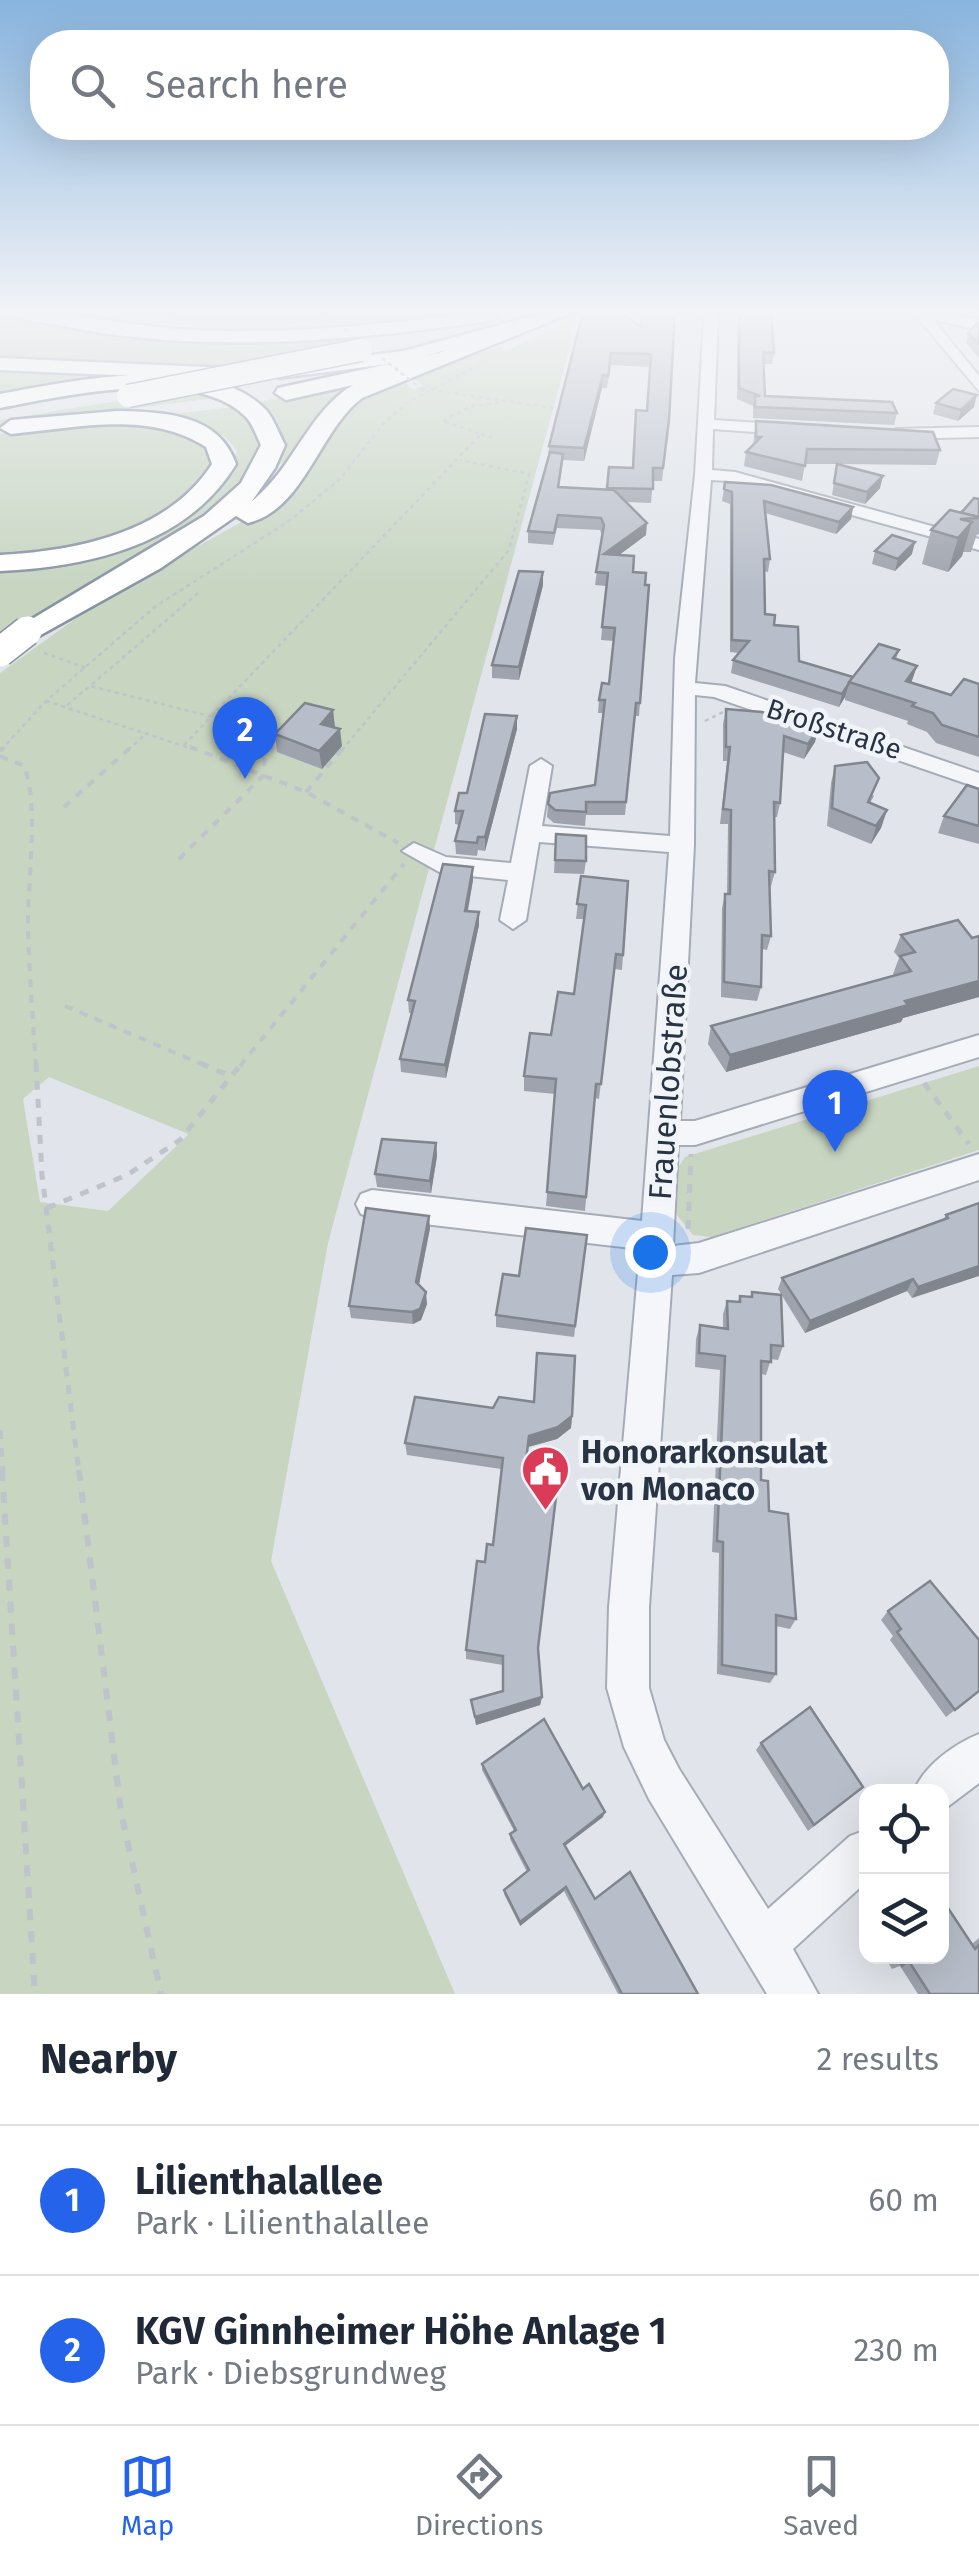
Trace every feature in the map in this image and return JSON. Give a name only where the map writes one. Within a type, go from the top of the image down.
[{"type":"highway","points":[[4,424],[92,404]]},
{"type":"highway","points":[[4,424],[209,404]]},
{"type":"highway","points":[[0,652],[26,631],[244,497],[262,475],[273,444],[263,418],[243,404]]},
{"type":"highway","points":[[126,573],[222,530],[266,504],[295,476],[342,404]]},
{"type":"highway","points":[[0,562],[61,558],[127,539],[200,495],[224,464],[224,453],[208,435],[154,420],[4,424]]},
{"type":"street","name":"Frauenlobstraße","points":[[705,404],[686,688],[678,1144],[629,1607],[628,1688],[644,1747],[664,1784],[794,1994]]},
{"type":"street","points":[[704,424],[816,431]]},
{"type":"street","points":[[872,434],[979,432]]},
{"type":"street","points":[[703,475],[729,476],[979,545]]},
{"type":"street","name":"Broßstraße","points":[[686,688],[735,697],[979,780]]},
{"type":"street","points":[[513,920],[541,766]]},
{"type":"street","points":[[528,833],[682,845]]},
{"type":"street","points":[[414,851],[441,866],[522,873]]},
{"type":"street","points":[[678,1144],[695,1132],[979,1046]]},
{"type":"street","points":[[372,1204],[667,1243],[699,1258],[977,1159]]},
{"type":"street","points":[[945,1784],[979,1754]]},
{"type":"street","points":[[764,1943],[859,1858]]},
{"type":"path","points":[[161,1994],[121,1812],[47,1208],[34,1070],[28,927],[34,791],[24,766],[0,754],[46,700],[156,606],[290,520],[338,481],[385,422],[406,404]]},
{"type":"path","points":[[487,404],[471,406],[443,421],[496,439]]},
{"type":"path","points":[[522,404],[565,409]]},
{"type":"path","points":[[184,745],[481,434]]},
{"type":"path","points":[[306,792],[509,550],[529,474],[457,460]]},
{"type":"path","points":[[65,707],[198,593]]},
{"type":"path","points":[[90,686],[288,733],[265,758],[263,776],[179,859]]},
{"type":"path","points":[[46,700],[184,745],[306,792],[414,851],[180,1140],[127,1176],[47,1208]]},
{"type":"path","points":[[702,724],[718,714],[736,710]]},
{"type":"path","points":[[64,807],[147,734]]},
{"type":"path","points":[[65,1006],[232,1077]]},
{"type":"path","points":[[923,1083],[977,1159]]},
{"type":"path","points":[[667,1243],[678,1144]]},
{"type":"path","points":[[0,1430],[35,1994]]},
{"type":"green space","points":[[99,404],[168,404],[0,425],[0,420]]},
{"type":"green space","points":[[261,404],[347,404],[285,469],[280,463],[279,429]]},
{"type":"green space","points":[[554,404],[328,1243],[271,1561],[455,1994],[0,1994],[0,673],[82,614],[35,636],[265,509],[347,406]],"holes":[[[49,1077],[188,1135],[108,1211],[40,1202],[23,1099]]]},
{"type":"green space","points":[[243,406],[264,433],[256,471],[204,521],[0,637],[0,569],[46,566],[203,503],[228,480],[237,451],[230,442],[201,425],[156,416]]},
{"type":"green space","points":[[111,425],[155,426],[202,438],[216,462],[199,487],[177,507],[151,522],[91,543],[0,557],[0,434]]},
{"type":"green space","points":[[979,1066],[979,1150],[712,1237],[693,1235],[676,1214],[679,1166],[685,1157]]},
{"type":"building","points":[[560,404],[595,404],[584,448],[549,446]]},
{"type":"building","points":[[647,404],[670,404],[663,468],[653,468],[653,489],[607,488],[609,467],[633,468],[636,410],[647,411]]},
{"type":"building","points":[[893,404],[897,413],[755,407]]},
{"type":"building","points":[[940,404],[967,404],[961,410]]},
{"type":"building","points":[[756,421],[933,432],[940,450],[807,449],[805,466],[746,452],[761,437],[756,437]]},
{"type":"building","points":[[550,452],[563,454],[558,487],[614,490],[647,523],[604,554],[634,556],[633,572],[646,573],[645,585],[649,585],[640,703],[636,703],[626,802],[586,802],[586,812],[555,810],[548,804],[550,793],[595,785],[605,700],[599,700],[602,683],[609,684],[615,628],[602,627],[608,573],[596,572],[604,525],[601,518],[558,515],[554,533],[528,531]]},
{"type":"building","points":[[837,464],[883,476],[867,492],[834,483]]},
{"type":"building","points":[[725,482],[771,485],[853,507],[839,522],[764,501],[770,559],[764,559],[765,614],[775,615],[774,625],[798,627],[799,661],[853,677],[842,694],[733,660],[749,641],[732,640],[732,492],[724,489]]},
{"type":"building","points":[[974,498],[979,499],[979,517],[961,513]]},
{"type":"building","points":[[950,510],[979,518],[960,519],[972,522],[958,538],[931,530]]},
{"type":"building","points":[[892,535],[915,542],[898,559],[875,551]]},
{"type":"building","points":[[519,571],[543,572],[519,667],[492,665]]},
{"type":"building","points":[[879,644],[899,650],[893,658],[917,666],[906,681],[951,695],[964,679],[979,684],[979,737],[942,725],[933,713],[912,706],[915,703],[849,682]]},
{"type":"building","points":[[305,703],[333,710],[321,724],[340,729],[319,751],[275,734]]},
{"type":"building","points":[[726,709],[762,712],[819,728],[808,744],[784,736],[780,803],[774,802],[775,872],[769,871],[771,936],[762,935],[761,987],[724,982],[731,810],[723,809],[730,747],[726,747]]},
{"type":"building","points":[[485,714],[517,716],[485,837],[478,837],[477,843],[455,841],[463,811],[455,811],[459,793],[467,793]]},
{"type":"building","points":[[867,762],[879,778],[868,802],[887,810],[876,826],[832,808],[835,766]]},
{"type":"building","points":[[967,785],[979,789],[979,826],[944,816]]},
{"type":"building","points":[[556,834],[586,836],[586,861],[555,860]]},
{"type":"building","points":[[443,864],[473,867],[465,911],[479,912],[445,1065],[400,1059],[415,1001],[408,1000]]},
{"type":"building","points":[[581,876],[628,881],[623,955],[616,954],[601,1084],[596,1084],[586,1197],[547,1192],[556,1079],[524,1076],[530,1033],[551,1035],[558,992],[574,994],[586,905],[577,904]]},
{"type":"building","points":[[958,920],[972,938],[979,936],[979,981],[730,1055],[711,1026],[911,971],[900,956],[915,952],[901,935]]},
{"type":"building","points":[[382,1139],[436,1143],[430,1181],[375,1174]]},
{"type":"building","points":[[979,1203],[979,1266],[918,1287],[913,1279],[810,1321],[782,1278],[948,1218],[946,1215]]},
{"type":"building","points":[[366,1208],[429,1216],[416,1282],[426,1292],[420,1309],[412,1312],[349,1306]]},
{"type":"building","points":[[526,1228],[587,1235],[575,1326],[496,1315],[503,1274],[519,1276]]},
{"type":"building","points":[[752,1292],[781,1295],[783,1346],[771,1345],[771,1362],[761,1361],[761,1480],[768,1481],[769,1511],[788,1514],[796,1619],[776,1615],[776,1674],[722,1665],[723,1542],[717,1541],[725,1356],[699,1353],[700,1325],[728,1329],[727,1301],[740,1302],[740,1296],[752,1297]]},
{"type":"building","points":[[537,1353],[575,1356],[572,1416],[558,1427],[529,1436],[524,1476],[558,1480],[538,1648],[542,1697],[475,1717],[471,1700],[503,1691],[503,1656],[466,1650],[477,1561],[485,1562],[487,1544],[493,1545],[503,1458],[405,1443],[415,1397],[493,1408],[499,1397],[534,1402]]},
{"type":"building","points":[[930,1581],[979,1640],[979,1691],[955,1710],[897,1632],[901,1629],[888,1611]]},
{"type":"building","points":[[810,1707],[861,1784],[859,1790],[814,1825],[761,1743]]},
{"type":"building","points":[[544,1719],[583,1789],[589,1784],[605,1812],[564,1844],[595,1899],[630,1872],[698,1994],[622,1994],[566,1887],[520,1922],[504,1890],[529,1870],[510,1834],[516,1830],[482,1764]]},
{"type":"building","points":[[949,1910],[975,1949],[979,1945],[979,1994],[930,1994],[911,1964],[949,1964]]},
{"type":"place","name":"KGV Ginnheimer Höhe Anlage 1","points":[[245,779]]},
{"type":"place","name":"Lilienthalallee","points":[[835,1152]]},
{"type":"place","name":"Honorarkonsulat von Monaco","points":[[546,1512]]}]
